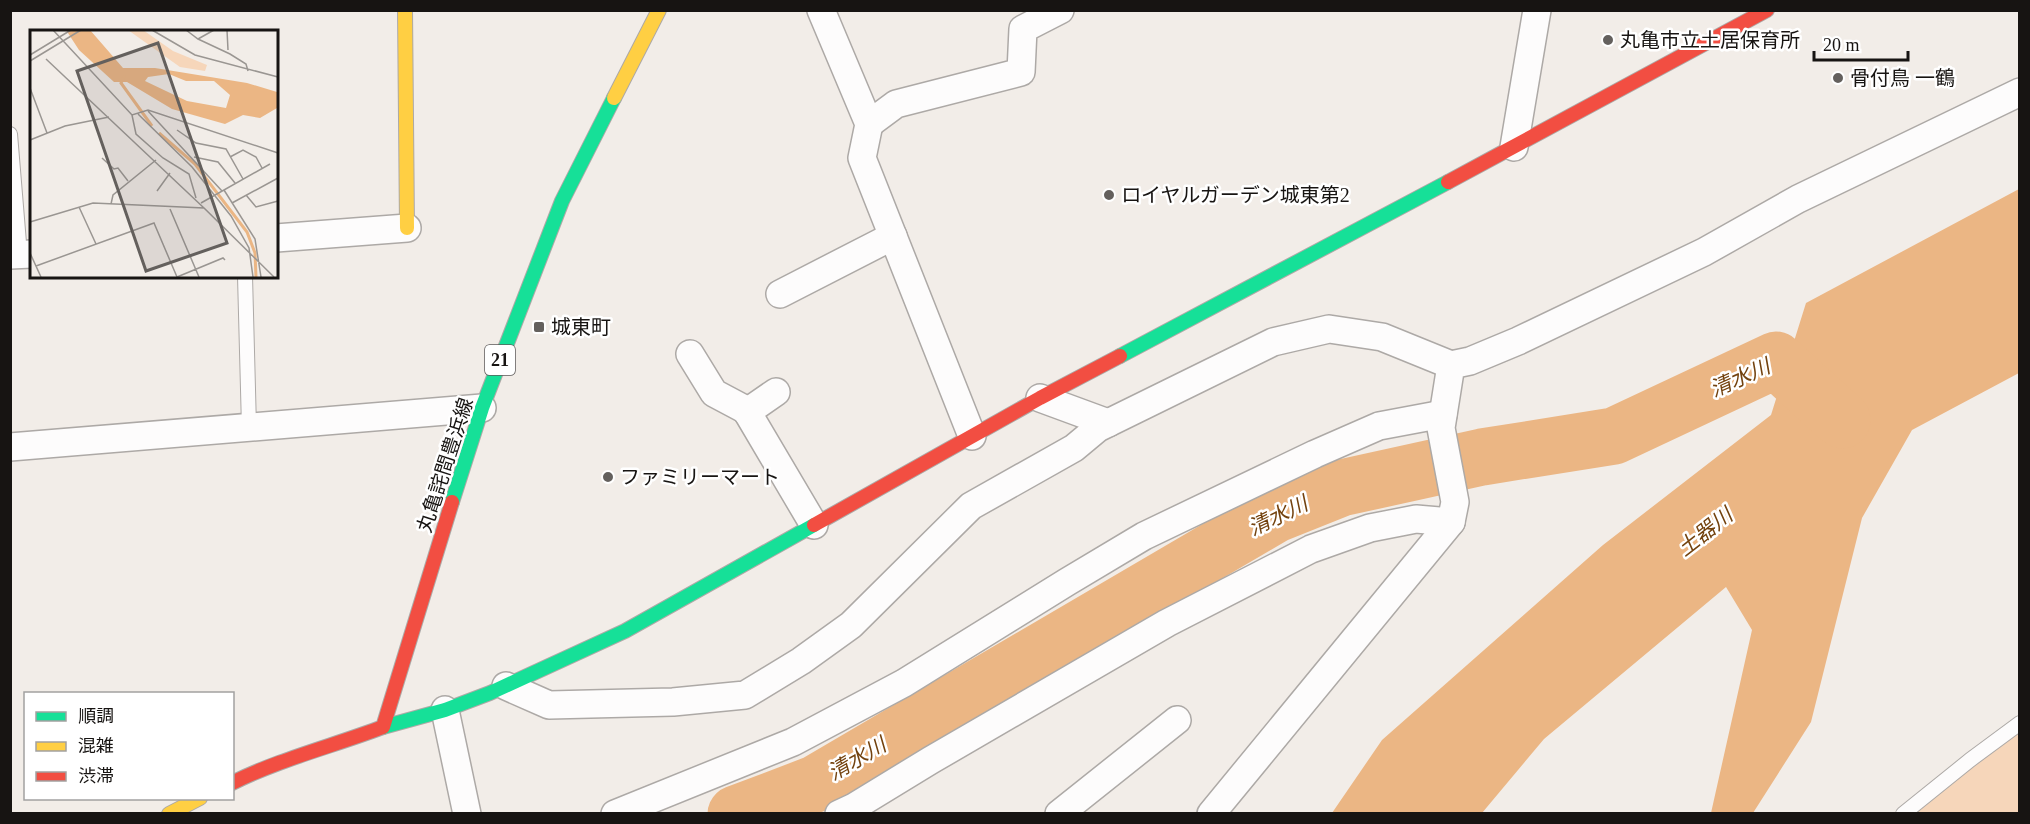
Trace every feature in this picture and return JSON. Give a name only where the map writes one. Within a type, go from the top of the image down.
[{"type":"street","points":[[278,238],[407,228],[405,10]]},
{"type":"street","points":[[820,10],[869,124],[862,158],[972,436]]},
{"type":"street","points":[[869,124],[896,104],[1021,72],[1023,29],[1060,10]]},
{"type":"street","points":[[1514,147],[1537,10]]},
{"type":"street","points":[[234,782],[264,767],[383,727],[445,710],[506,686],[625,631],[1040,398],[1767,10]]},
{"type":"street","name":"丸亀詫間豊浜線","points":[[383,727],[483,408],[562,201],[658,11]]},
{"type":"street","points":[[506,686],[549,705],[673,702],[746,695],[801,661],[851,625],[971,506],[1074,448],[1108,423],[1273,342],[1329,329],[1382,337],[1451,365],[1470,361],[1518,341],[1704,252],[1798,199],[2019,92]]},
{"type":"street","points":[[780,294],[893,236]]},
{"type":"street","points":[[690,354],[714,393],[747,412],[814,525]]},
{"type":"street","points":[[1211,813],[1453,512],[1442,421],[1451,365]]},
{"type":"street","points":[[747,412],[776,392]]},
{"type":"street","points":[[1040,398],[1108,423]]},
{"type":"street","points":[[10,447],[483,408]]},
{"type":"street","points":[[615,813],[793,742],[904,683],[1144,536],[1315,454],[1379,426],[1442,421]]},
{"type":"street","points":[[839,813],[875,802],[1167,623],[1311,549],[1370,528],[1453,512]]},
{"type":"street","points":[[445,710],[467,813]]},
{"type":"street","points":[[1059,813],[1177,720]]},
{"type":"street","points":[[169,813],[196,800]]},
{"type":"lane","points":[[10,134],[21,255]]},
{"type":"lane","points":[[245,278],[249,427]]},
{"type":"lane","points":[[1903,813],[2019,723]]},
{"type":"shaded area","points":[[2019,723],[2019,813],[1903,814]]},
{"type":"water","name":"土器川","points":[[2019,189],[2019,373],[1912,430],[1862,518],[1811,722],[1753,813],[1711,813],[1752,630],[1726,587],[1544,739],[1482,813],[1332,813],[1382,740],[1603,545],[1771,415],[1806,303]]},
{"type":"waterway","name":"清水川","points":[[736,814],[815,784],[1276,514],[1341,488],[1482,457],[1614,436],[1776,360],[1842,420]]},
{"type":"traffic: fast","points":[[452,502],[482,408],[562,201],[614,98]]},
{"type":"traffic: fast","points":[[1120,356],[1448,182]]},
{"type":"traffic: fast","points":[[383,727],[445,710],[490,693],[625,631],[814,525]]},
{"type":"traffic: slow","points":[[405,10],[407,228]]},
{"type":"traffic: slow","points":[[614,98],[659,10]]},
{"type":"traffic: slow","points":[[169,814],[196,800]]},
{"type":"traffic: jam","points":[[1448,182],[1767,10]]},
{"type":"traffic: jam","points":[[814,525],[1040,398],[1120,356]]},
{"type":"traffic: jam","points":[[234,782],[250,774],[383,727],[452,502]]},
{"type":"place","name":"丸亀市立土居保育所","points":[[1608,40]]},
{"type":"place","name":"骨付鳥 一鶴","points":[[1838,78]]},
{"type":"place","name":"ロイヤルガーデン城東第2","points":[[1109,195]]},
{"type":"place","name":"城東町","points":[[539,327]]},
{"type":"place","name":"ファミリーマート","points":[[608,477]]}]
